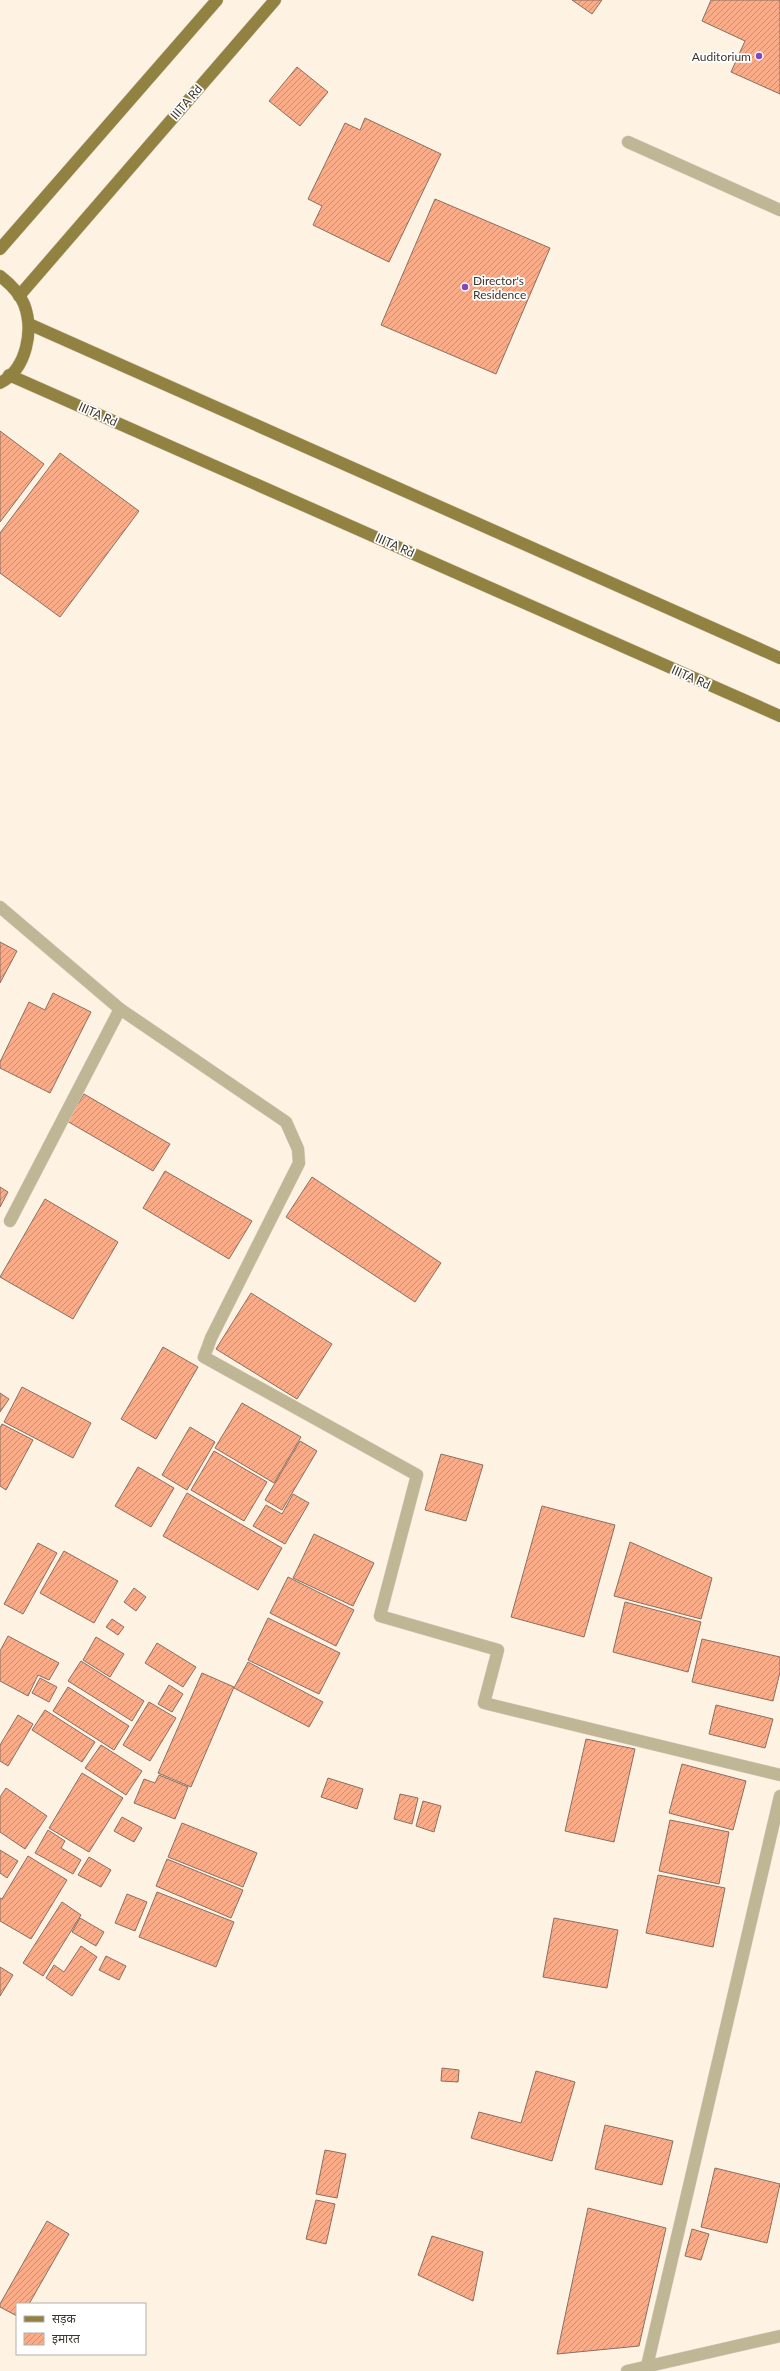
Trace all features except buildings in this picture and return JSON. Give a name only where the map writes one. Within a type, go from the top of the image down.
[{"type":"main road","points":[[0,249],[217,0]]},
{"type":"main road","name":"IIITA Rd","points":[[19,296],[274,0]]},
{"type":"main road","points":[[0,276],[11,284],[24,303],[29,324],[27,346],[18,365],[5,379]]},
{"type":"main road","points":[[29,324],[780,658]]},
{"type":"main road","name":"IIITA Rd","points":[[5,379],[780,716]]},
{"type":"street","points":[[628,142],[780,210]]},
{"type":"street","points":[[0,907],[120,1009],[286,1122],[298,1148],[299,1163],[211,1338],[204,1357],[417,1475],[380,1616],[498,1650],[484,1703],[780,1775]]},
{"type":"street","points":[[10,1221],[120,1009]]},
{"type":"street","points":[[647,2366],[780,1796]]},
{"type":"street","points":[[627,2371],[780,2336]]},
{"type":"place","name":"Auditorium","points":[[759,56]]},
{"type":"place","name":"Director's Residence","points":[[465,287]]}]
